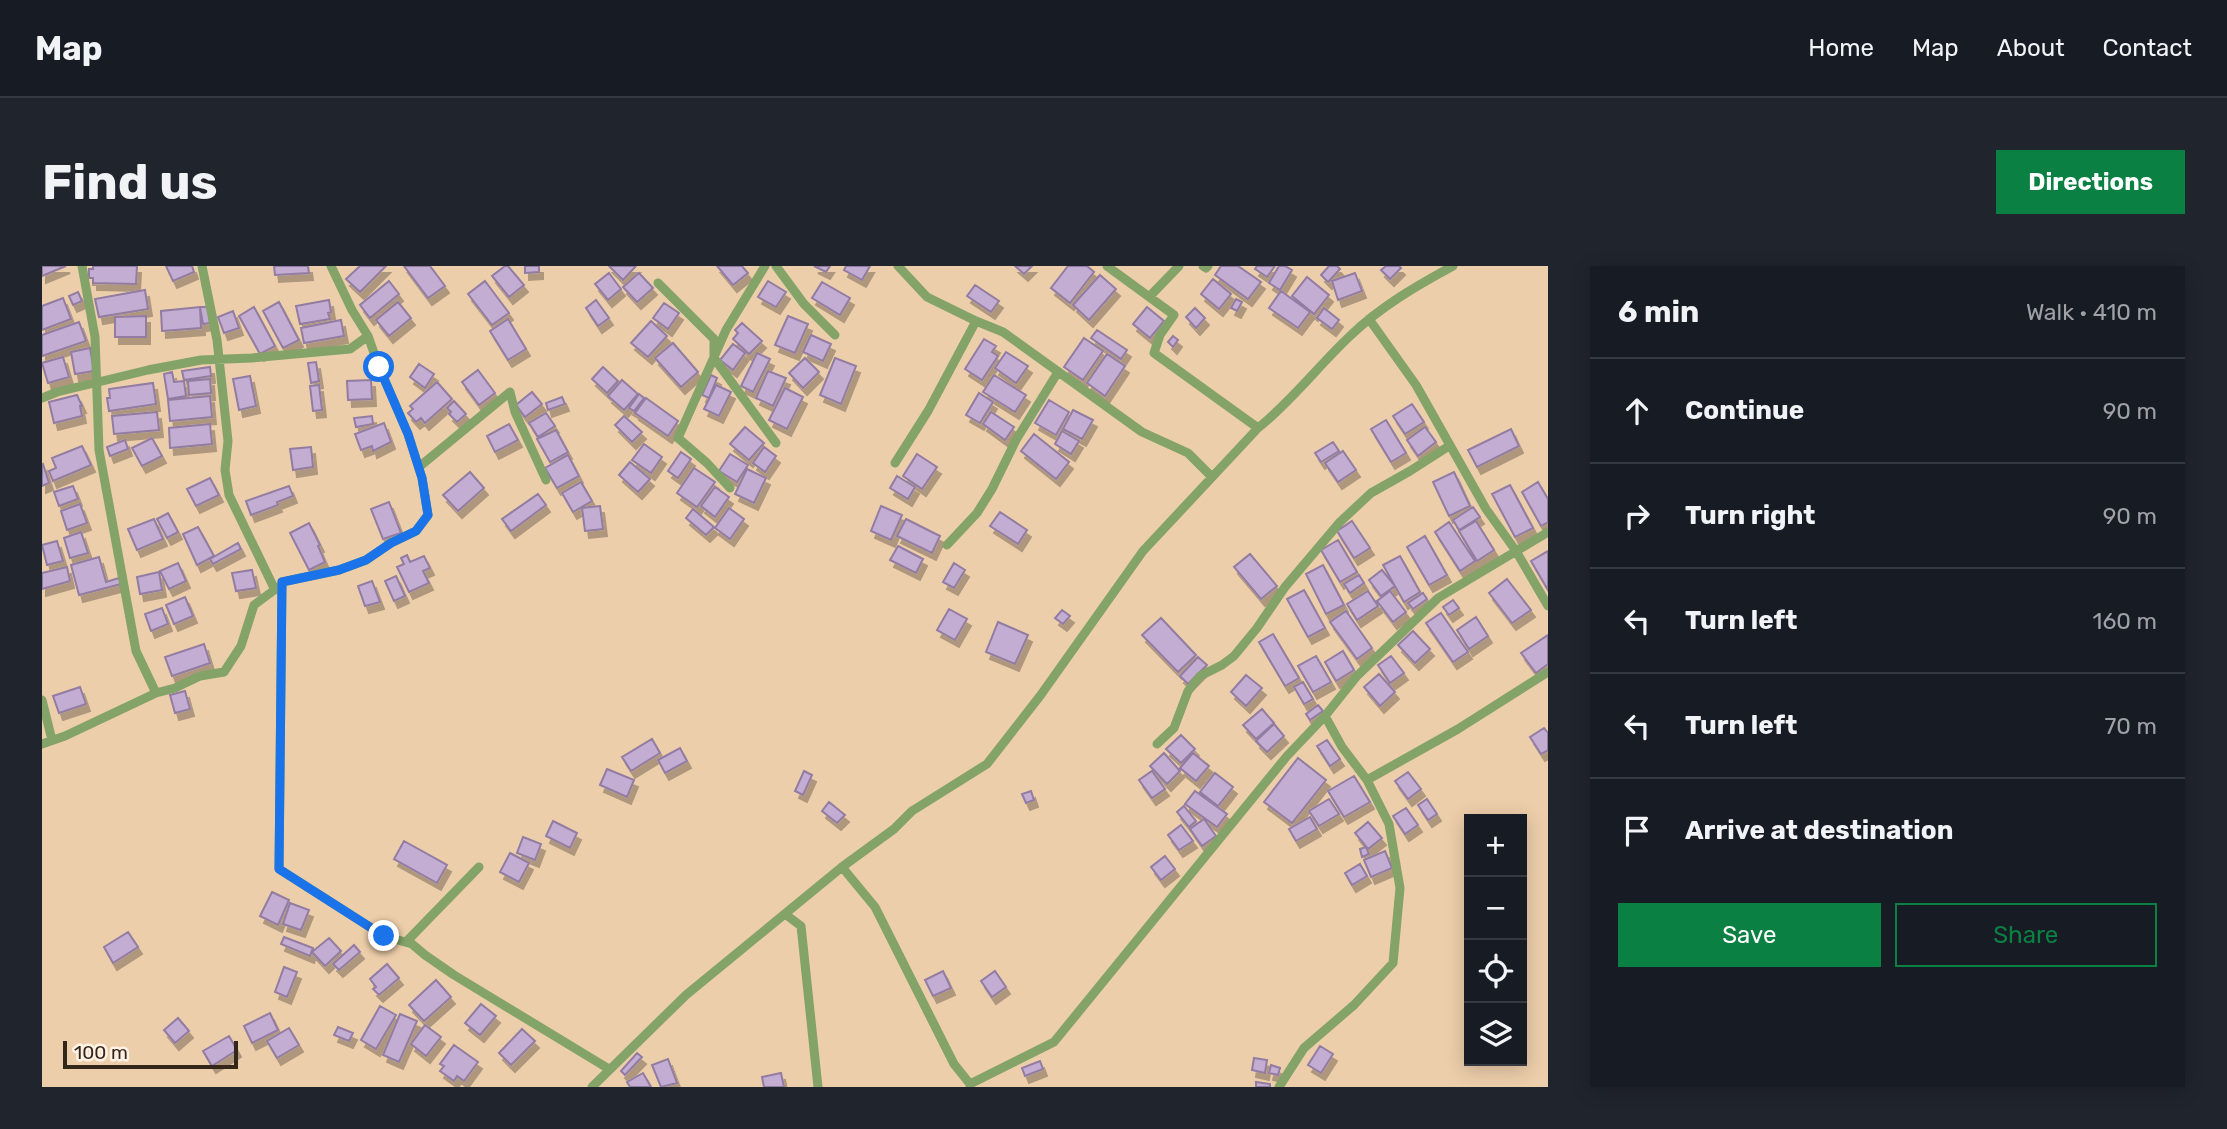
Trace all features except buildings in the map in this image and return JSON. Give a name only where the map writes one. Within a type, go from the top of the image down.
[{"type":"street","points":[[82,266],[95,337],[99,450],[136,651],[156,693]]},
{"type":"street","points":[[202,266],[214,317],[219,359],[228,441],[225,470],[229,495],[275,590]]},
{"type":"street","points":[[42,744],[156,693],[175,688],[200,676],[224,671],[241,646],[254,606],[282,582],[339,570],[366,560],[391,543],[416,531],[428,515],[419,467],[408,434],[368,336],[331,266]]},
{"type":"street","points":[[730,488],[678,438],[726,330],[765,266]]},
{"type":"street","points":[[776,266],[804,304],[835,335]]},
{"type":"street","points":[[898,266],[927,297],[1003,332],[1142,432],[1188,453],[1212,477]]},
{"type":"street","points":[[1107,266],[1174,315],[1160,335],[1154,352],[1258,428]]},
{"type":"street","points":[[1150,296],[1178,266]]},
{"type":"street","points":[[1203,266],[1208,266]]},
{"type":"street","points":[[592,1087],[686,995],[842,867],[894,829],[912,811],[987,764],[1040,696],[1143,551],[1212,477],[1349,337],[1380,309],[1453,266]]},
{"type":"street","points":[[658,283],[713,339],[714,358],[776,443]]},
{"type":"street","points":[[1369,319],[1416,385],[1486,509],[1516,551],[1548,606]]},
{"type":"street","points":[[895,463],[928,411],[976,321]]},
{"type":"street","points":[[42,398],[148,370],[201,360],[350,349],[368,336]]},
{"type":"street","points":[[947,545],[977,513],[1016,440],[1058,372]]},
{"type":"street","points":[[419,467],[510,392],[515,412],[546,480]]},
{"type":"street","points":[[1157,744],[1174,728],[1188,691],[1200,676],[1234,656],[1285,587],[1340,522],[1371,493],[1449,446]]},
{"type":"street","points":[[842,867],[875,907],[954,1065],[970,1086],[1054,1042],[1287,756],[1325,716],[1357,676],[1438,598],[1548,532]]},
{"type":"street","points":[[282,582],[279,869],[384,936],[415,946],[454,975],[609,1069]]},
{"type":"street","points":[[1367,780],[1458,729],[1548,672]]},
{"type":"street","points":[[42,700],[52,740]]},
{"type":"street","points":[[1279,1087],[1304,1048],[1354,1005],[1393,963],[1401,888],[1390,824],[1367,780],[1342,747],[1325,716]]},
{"type":"street","points":[[406,942],[479,867]]},
{"type":"street","points":[[785,914],[802,926],[818,1087]]},
{"type":"route","points":[[379,367],[408,434],[422,478],[428,515],[416,531],[391,543],[366,560],[339,570],[282,582],[279,869],[384,936]]}]
